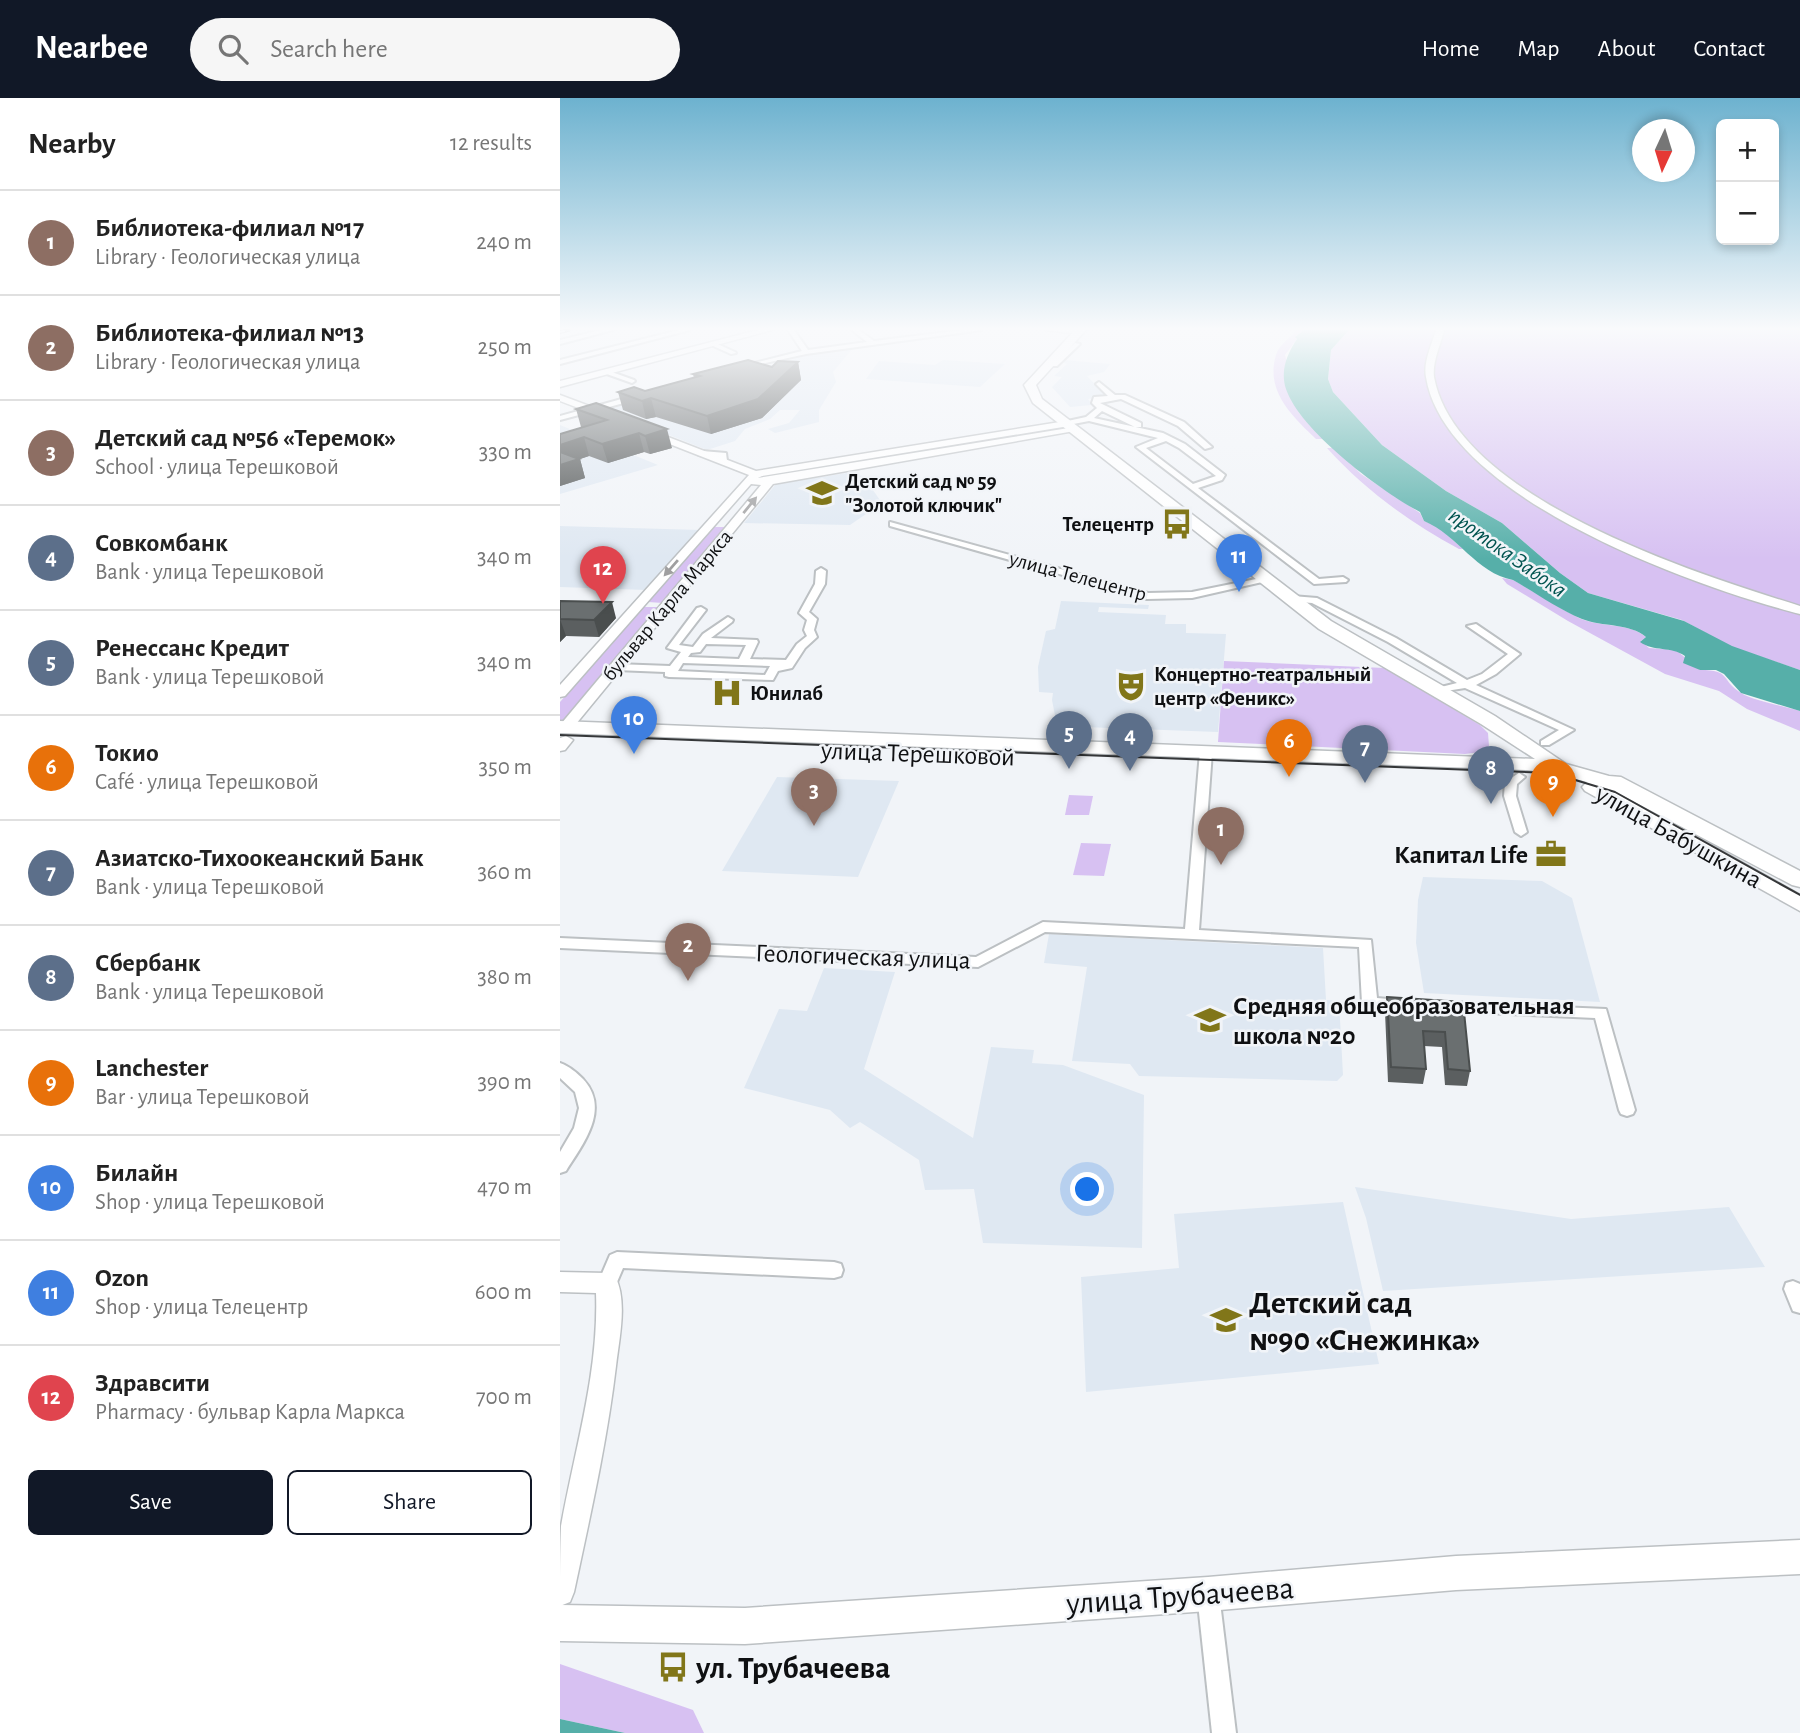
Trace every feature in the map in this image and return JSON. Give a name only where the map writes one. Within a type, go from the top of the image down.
[{"type":"main road","name":"улица Бабушкина","points":[[1044,406],[1342,636],[1488,720],[1528,763],[1618,792],[1800,904]]},
{"type":"main road","points":[[1471,761],[1490,752],[1495,746],[1495,734],[1488,720]]},
{"type":"main road","name":"улица Терешковой","points":[[562,736],[1205,758],[1528,763]]},
{"type":"main road","name":"улица Терешковой","points":[[1205,758],[1528,763],[1568,783],[1618,792]]},
{"type":"main road","points":[[1528,763],[1563,769]]},
{"type":"main road","name":"улица Бабушкина","points":[[1563,769],[1618,792],[1800,880]]},
{"type":"main road","name":"улица Трубачеева","points":[[560,1623],[745,1626],[1208,1594],[1456,1573],[1800,1557]]},
{"type":"street","points":[[581,406],[614,419]]},
{"type":"street","points":[[560,418],[603,406]]},
{"type":"street","points":[[1142,406],[1181,424],[1208,447]]},
{"type":"street","points":[[1440,406],[1449,426],[1471,452],[1502,480],[1590,529],[1672,566],[1744,593],[1800,610]]},
{"type":"street","points":[[637,428],[723,461],[752,477],[772,478],[1071,427],[1089,419],[1101,408],[1166,438],[1196,455],[1221,475],[1192,487]]},
{"type":"street","points":[[1089,419],[1166,438]]},
{"type":"street","points":[[1166,438],[1140,446],[1317,582],[1343,580]]},
{"type":"street","name":"бульвар Карла Маркса","points":[[560,693],[752,477]]},
{"type":"street","name":"бульвар Карла Маркса","points":[[562,736],[772,478]]},
{"type":"street","points":[[709,524],[733,525]]},
{"type":"street","name":"улица Телецентр","points":[[893,524],[1147,596],[1161,598],[1188,595],[1266,580]]},
{"type":"street","points":[[616,667],[680,660],[776,666],[790,663],[801,646],[812,638],[809,631],[812,619],[804,613],[820,584],[821,571]]},
{"type":"street","points":[[1292,599],[1314,600],[1392,640],[1467,685],[1568,730],[1528,763],[1511,782],[1510,790],[1521,832]]},
{"type":"street","points":[[639,604],[667,605]]},
{"type":"street","points":[[680,660],[672,648],[701,610]]},
{"type":"street","points":[[728,620],[696,650],[680,660],[669,674],[769,678],[776,666]]},
{"type":"street","points":[[1437,691],[1467,685],[1494,671],[1499,664],[1515,654],[1472,626]]},
{"type":"street","points":[[703,641],[753,642],[743,662]]},
{"type":"street","points":[[1192,933],[1205,758]]},
{"type":"street","name":"Геологическая улица","points":[[560,943],[978,962],[1043,927],[1366,943],[1370,1003],[1601,1013],[1627,1110]]},
{"type":"street","points":[[560,1069],[581,1089],[588,1103],[586,1122],[560,1166]]},
{"type":"street","points":[[560,1592],[595,1432],[610,1324],[607,1283],[617,1260],[834,1270]]},
{"type":"street","points":[[560,1282],[607,1283]]},
{"type":"street","points":[[1208,1594],[1224,1733]]},
{"type":"shaded area","points":[[620,406],[821,406],[819,422],[775,433],[768,429],[789,423],[800,410],[780,410],[770,419],[745,429],[735,441],[707,450],[606,410]]},
{"type":"shaded area","points":[[1286,406],[1297,406],[1299,413],[1323,439],[1316,439]]},
{"type":"shaded area","points":[[1346,406],[1800,406],[1800,670],[1732,647],[1682,620],[1588,593],[1560,573],[1502,523],[1446,491],[1382,445]]},
{"type":"shaded area","points":[[560,425],[658,465],[560,494]]},
{"type":"shaded area","points":[[1327,448],[1335,448],[1361,474],[1420,513],[1424,521],[1437,526],[1463,549],[1441,539],[1388,504]]},
{"type":"shaded area","name":"Детский сад № 59 \"Золотой ключик\"","points":[[847,473],[863,476],[882,503],[850,525],[744,523],[776,484]]},
{"type":"shaded area","points":[[560,526],[700,530],[646,590],[560,587]]},
{"type":"shaded area","points":[[712,527],[727,527],[663,603],[648,602]]},
{"type":"shaded area","points":[[1502,578],[1513,580],[1579,618],[1639,632],[1646,637],[1641,641],[1649,648],[1676,650],[1700,670],[1721,674],[1747,696],[1800,711],[1800,731],[1747,709],[1719,691],[1665,674],[1568,621],[1507,584]]},
{"type":"shaded area","points":[[1061,601],[1149,605],[1148,609],[1099,607],[1098,612],[1166,615],[1165,624],[1186,624],[1186,633],[1226,634],[1218,732],[1057,726],[1053,693],[1039,692],[1038,667],[1046,631],[1055,629]]},
{"type":"shaded area","points":[[643,607],[660,607],[560,724],[560,702]]},
{"type":"shaded area","points":[[1224,661],[1385,668],[1480,725],[1488,733],[1489,746],[1480,752],[1465,754],[1218,742]]},
{"type":"shaded area","points":[[777,777],[899,781],[858,877],[722,871]]},
{"type":"shaded area","points":[[1069,795],[1093,796],[1089,815],[1065,815]]},
{"type":"shaded area","points":[[1081,843],[1111,844],[1104,876],[1073,875]]},
{"type":"shaded area","points":[[1423,877],[1542,881],[1572,898],[1600,1002],[1424,993],[1416,943],[1418,900]]},
{"type":"shaded area","name":"Средняя общеобразовательная школа №20","points":[[1049,934],[1323,948],[1326,1000],[1339,1001],[1343,1075],[1337,1081],[1139,1076],[1130,1064],[1072,1061],[1087,967],[1044,963]]},
{"type":"shaded area","points":[[824,968],[895,972],[864,1069],[973,1138],[991,1047],[1034,1050],[1032,1063],[1063,1065],[1144,1095],[1142,1248],[983,1243],[974,1189],[925,1190],[919,1160],[860,1122],[850,1128],[830,1110],[744,1088],[779,1009],[807,1011]]},
{"type":"shaded area","points":[[1355,1187],[1571,1219],[1729,1207],[1765,1267],[1383,1291],[1366,1218]]},
{"type":"shaded area","name":"Детский сад №90 «Снежинка»","points":[[1343,1202],[1379,1364],[1086,1392],[1081,1277],[1179,1268],[1174,1214]]},
{"type":"shaded area","points":[[560,1664],[693,1710],[704,1733],[625,1733],[560,1719]]},
{"type":"water","name":"протока Забока","points":[[1294,406],[1346,406],[1382,445],[1446,491],[1502,523],[1560,573],[1588,593],[1684,621],[1732,646],[1800,670],[1800,711],[1741,693],[1724,674],[1716,670],[1700,670],[1683,663],[1685,656],[1680,653],[1645,645],[1640,642],[1646,637],[1632,629],[1573,615],[1513,580],[1488,570],[1447,535],[1424,521],[1420,512],[1344,459]]},
{"type":"water","points":[[560,1719],[625,1733],[560,1733]]},
{"type":"building","points":[[605,406],[667,429],[645,436],[639,433],[602,444],[584,437],[560,445],[560,434],[607,420],[576,409]]},
{"type":"building","points":[[677,406],[736,406],[707,416]]},
{"type":"building","points":[[560,452],[579,459],[560,465]]},
{"type":"building","points":[[560,601],[612,602],[594,620],[560,619]]},
{"type":"building","points":[[1387,997],[1463,1002],[1470,1071],[1448,1069],[1445,1032],[1423,1031],[1426,1069],[1391,1067]]},
{"type":"tram line","points":[[560,735],[1552,773],[1615,792],[1800,895]]},
{"type":"place","name":"Детский сад № 59 \"Золотой ключик\"","points":[[822,493]]},
{"type":"place","name":"Телецентр","points":[[1177,524]]},
{"type":"place","name":"Ozon","points":[[1239,592]]},
{"type":"place","name":"Здравсити","points":[[603,604]]},
{"type":"place","name":"Концертно-театральный центр «Феникс»","points":[[1131,686]]},
{"type":"place","name":"Юнилаб","points":[[727,693]]},
{"type":"place","name":"Билайн","points":[[634,754]]},
{"type":"place","name":"Ренессанс Кредит","points":[[1069,769]]},
{"type":"place","name":"Совкомбанк","points":[[1130,771]]},
{"type":"place","name":"Токио","points":[[1289,777]]},
{"type":"place","name":"Азиатско-Тихоокеанский Банк","points":[[1365,783]]},
{"type":"place","name":"Сбербанк","points":[[1491,804]]},
{"type":"place","name":"Lanchester","points":[[1553,817]]},
{"type":"place","name":"Детский сад №56 «Теремок»","points":[[814,826]]},
{"type":"place","name":"Капитал Life","points":[[1551,854]]},
{"type":"place","name":"Библиотека-филиал №17","points":[[1221,865]]},
{"type":"place","name":"Библиотека-филиал №13","points":[[688,981]]},
{"type":"place","name":"Средняя общеобразовательная школа №20","points":[[1210,1020]]},
{"type":"place","name":"Детский сад №90 «Снежинка»","points":[[1226,1320]]},
{"type":"place","name":"ул. Трубачеева","points":[[673,1667]]}]
